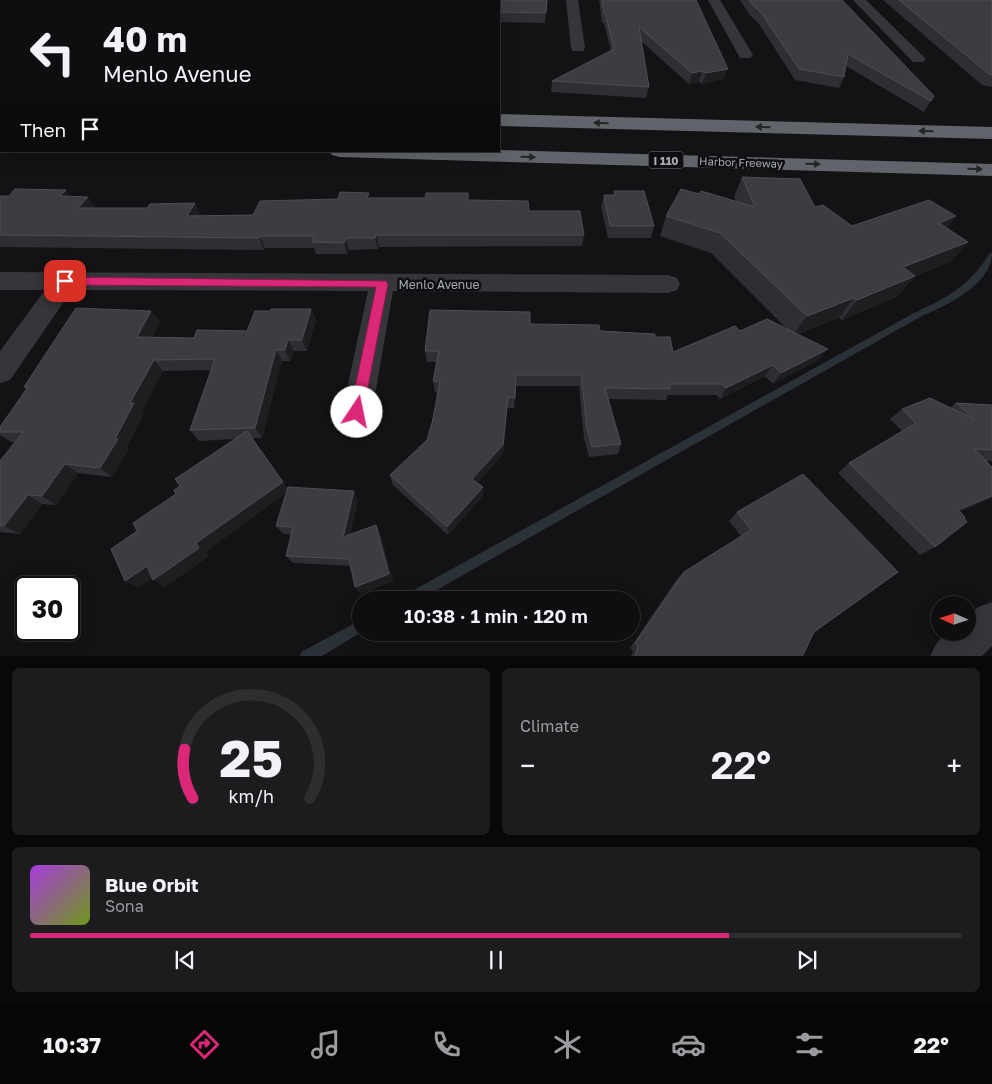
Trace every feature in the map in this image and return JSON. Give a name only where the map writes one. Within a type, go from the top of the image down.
[{"type":"highway","points":[[500,120],[992,133]]},
{"type":"highway","name":"Harbor Freeway","points":[[373,152],[992,170]]},
{"type":"street","points":[[572,0],[578,48]]},
{"type":"street","points":[[714,0],[745,56]]},
{"type":"street","points":[[859,0],[918,59]]},
{"type":"street","name":"Menlo Avenue","points":[[0,281],[668,284]]},
{"type":"street","points":[[0,372],[65,281]]},
{"type":"street","points":[[357,412],[382,284]]},
{"type":"street","points":[[950,656],[992,621]]},
{"type":"building","points":[[500,0],[547,0],[546,13],[500,12]]},
{"type":"building","points":[[602,0],[696,0],[728,69],[706,73],[702,71],[692,73],[639,27],[649,87],[552,81],[614,49]]},
{"type":"building","points":[[749,0],[842,0],[934,96],[931,101],[848,54],[844,77],[799,69],[762,14]]},
{"type":"building","points":[[899,0],[992,0],[992,75],[989,74]]},
{"type":"building","points":[[742,177],[800,179],[815,207],[823,205],[852,226],[929,200],[956,216],[939,223],[968,242],[903,267],[915,276],[857,300],[854,298],[807,316],[720,233],[666,216],[681,189],[699,194],[701,191],[755,207]]},
{"type":"building","points":[[15,189],[66,190],[60,196],[88,197],[78,208],[147,208],[150,204],[195,203],[187,216],[253,215],[260,201],[338,199],[340,192],[369,193],[367,198],[425,198],[426,193],[468,193],[468,200],[528,201],[529,211],[580,211],[584,235],[376,235],[375,238],[346,238],[344,243],[312,242],[314,236],[260,236],[259,238],[0,235],[0,196],[9,196]]},
{"type":"building","points":[[614,191],[644,191],[654,226],[610,226],[604,195],[615,195]]},
{"type":"building","points":[[76,308],[151,311],[137,337],[194,338],[197,330],[247,331],[255,311],[311,309],[302,340],[288,340],[285,350],[276,350],[255,428],[190,430],[215,359],[154,360],[130,403],[134,403],[115,439],[118,439],[100,468],[65,464],[42,496],[28,495],[4,526],[0,526],[0,461],[23,432],[0,432],[0,427],[28,387],[24,387]]},
{"type":"building","points":[[430,310],[530,312],[530,324],[599,325],[600,331],[655,334],[655,337],[670,337],[673,352],[735,326],[740,331],[767,319],[828,349],[781,373],[773,365],[726,388],[722,384],[670,384],[670,389],[605,388],[621,444],[592,447],[587,428],[581,375],[516,375],[515,398],[508,397],[503,445],[472,479],[483,487],[447,527],[390,475],[427,440],[432,423],[440,382],[433,381],[439,351],[425,351]]},
{"type":"building","points":[[930,398],[974,419],[956,403],[992,405],[992,450],[974,449],[992,467],[992,496],[958,510],[967,522],[935,547],[849,463],[916,423],[902,409]]},
{"type":"building","points":[[247,431],[283,482],[196,543],[199,548],[153,580],[147,566],[125,581],[111,549],[137,531],[133,523],[176,494],[174,490],[180,486],[175,479]]},
{"type":"building","points":[[803,474],[898,572],[814,632],[802,656],[635,656],[638,646],[635,643],[640,641],[640,636],[684,572],[751,530],[737,512]]},
{"type":"building","points":[[288,487],[354,491],[343,537],[376,525],[389,574],[355,587],[349,559],[286,556],[293,527],[276,526]]},
{"type":"waterway","points":[[423,591],[917,315],[940,304],[960,292],[978,277],[992,256]]},
{"type":"waterway","points":[[308,656],[352,631]]},
{"type":"route","points":[[65,281],[382,284],[357,412]]}]
